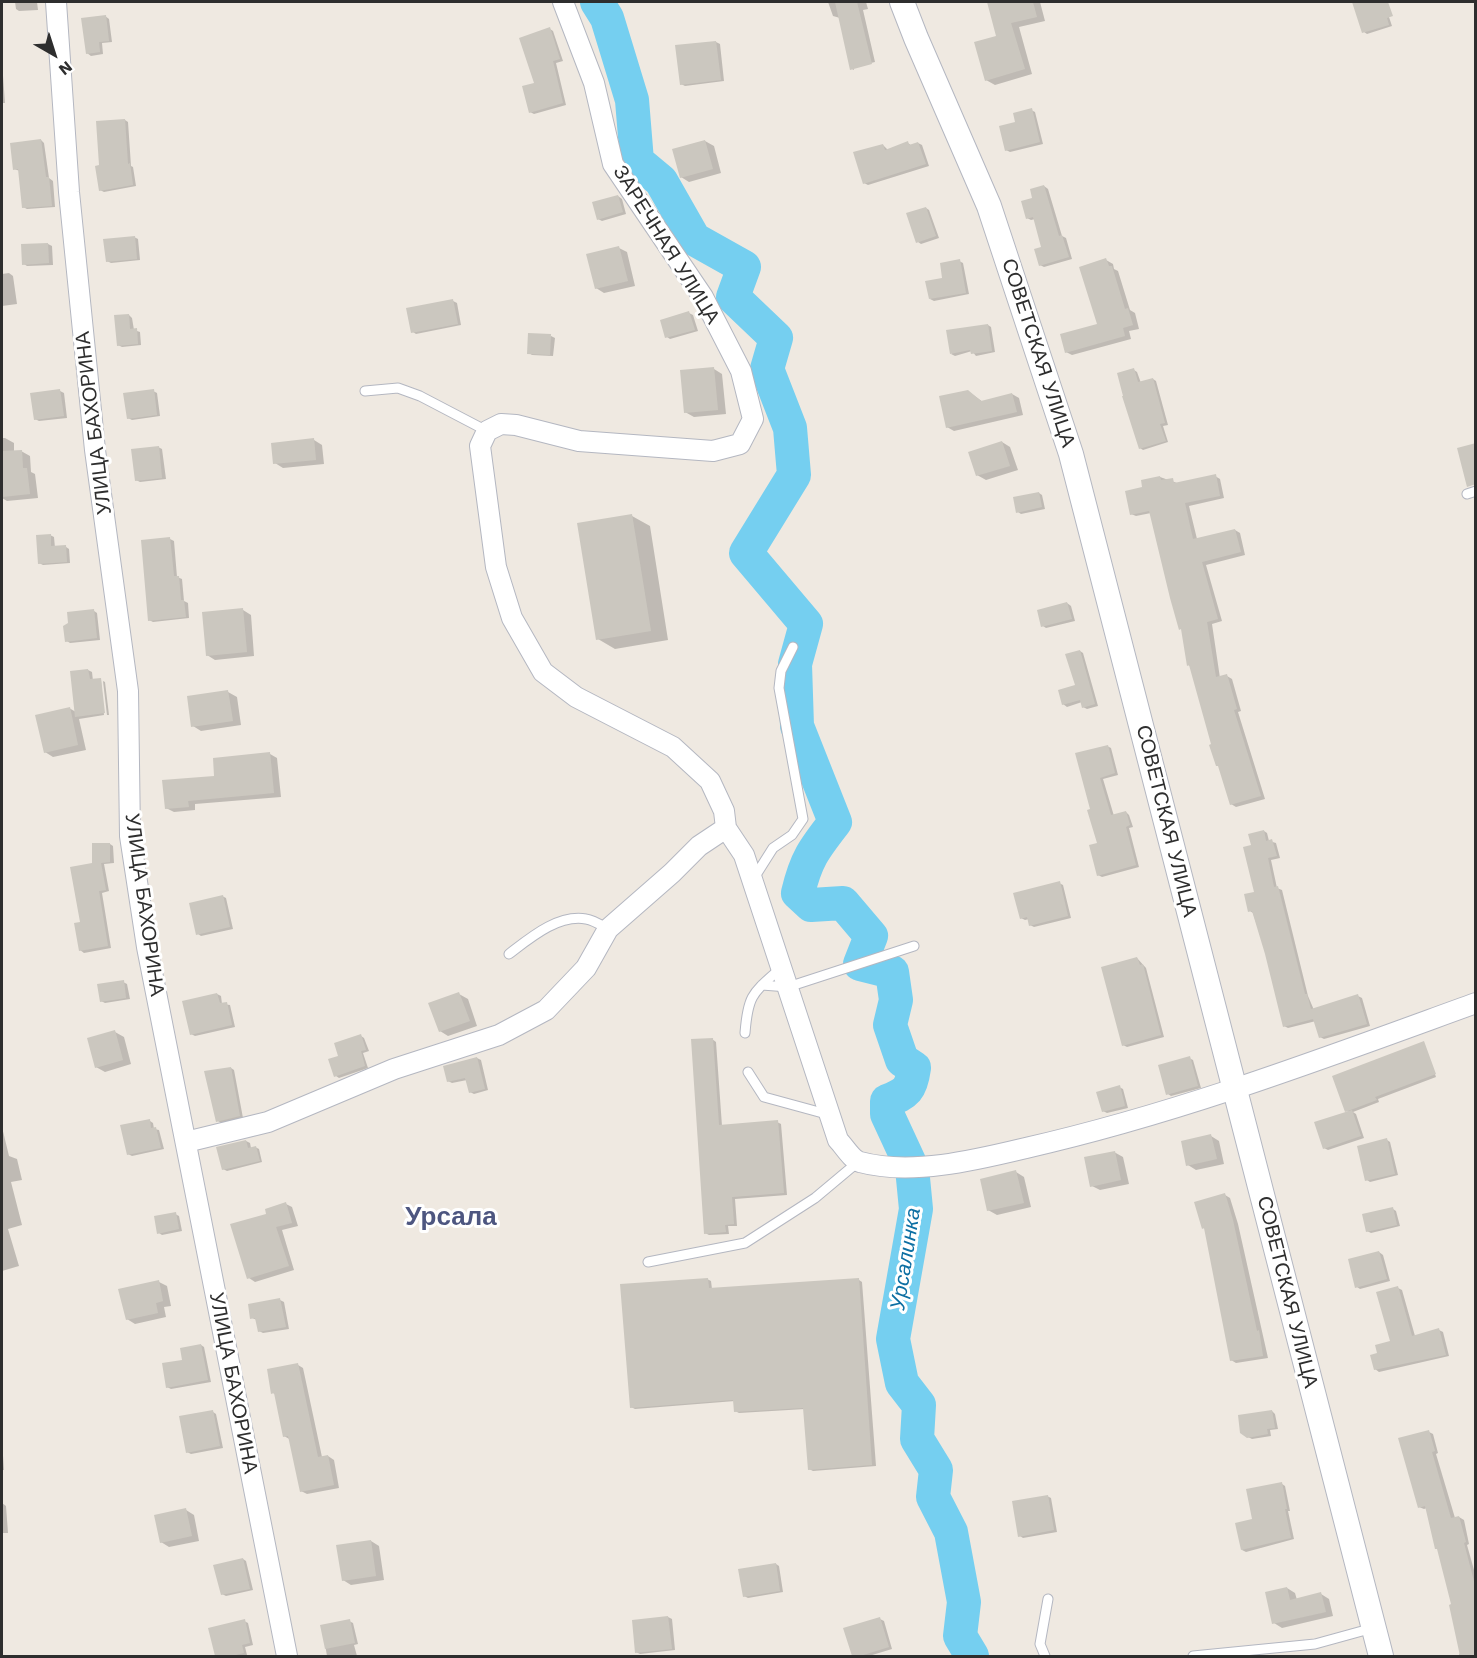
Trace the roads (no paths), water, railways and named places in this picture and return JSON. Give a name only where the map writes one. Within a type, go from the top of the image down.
[{"type":"street","name":"УЛИЦА БАХОРИНА","points":[[56,2],[69,192],[93,427],[128,691],[130,836],[147,947],[287,1656]]},
{"type":"street","name":"ЗАРЕЧНАЯ УЛИЦА","points":[[487,431],[501,424],[516,425],[579,441],[713,451],[740,444],[753,419],[741,371],[703,297],[613,164],[594,82],[563,2]]},
{"type":"street","name":"СОВЕТСКАЯ УЛИЦА","points":[[902,2],[989,206],[1071,454],[1381,1656]]},
{"type":"street","points":[[487,431],[480,446],[496,567],[512,618],[543,672],[576,698],[673,747],[710,781],[724,811],[726,828],[744,855],[753,880],[838,1140],[858,1161],[912,1168],[977,1160],[1095,1133],[1235,1090],[1476,1003]]},
{"type":"street","points":[[186,1142],[268,1122],[394,1069],[499,1035],[546,1010],[586,968],[608,929],[699,846],[726,828]]},
{"type":"lane","points":[[365,392],[398,388],[420,396],[487,431]]},
{"type":"lane","points":[[753,880],[773,848],[792,835],[802,819],[779,688],[781,671],[793,646]]},
{"type":"lane","points":[[509,954],[537,933],[569,919],[587,919],[608,929]]},
{"type":"lane","points":[[762,985],[788,987],[914,946]]},
{"type":"lane","points":[[745,1033],[747,1012],[753,993],[781,968]]},
{"type":"lane","points":[[748,1072],[764,1097],[830,1115]]},
{"type":"lane","points":[[648,1262],[746,1243],[815,1198],[858,1161]]},
{"type":"lane","points":[[1045,1656],[1040,1644],[1048,1599]]},
{"type":"lane","points":[[1193,1656],[1315,1644],[1373,1628]]},
{"type":"waterway","name":"Урсалинка","points":[[597,2],[607,18],[632,100],[637,161],[661,181],[694,239],[744,267],[733,297],[776,338],[767,369],[790,428],[794,475],[746,553],[806,624],[795,664],[797,726],[835,822],[812,855],[804,871],[798,893],[811,905],[843,903],[871,936],[860,964],[892,972],[896,1000],[890,1025],[902,1060],[914,1068],[907,1090],[887,1101],[887,1114],[912,1168],[916,1209],[893,1339],[902,1383],[919,1405],[917,1439],[936,1470],[933,1497],[951,1532],[964,1602],[960,1636],[972,1656]]},
{"type":"district","name":"Урсала","points":[[451,1217]]}]
